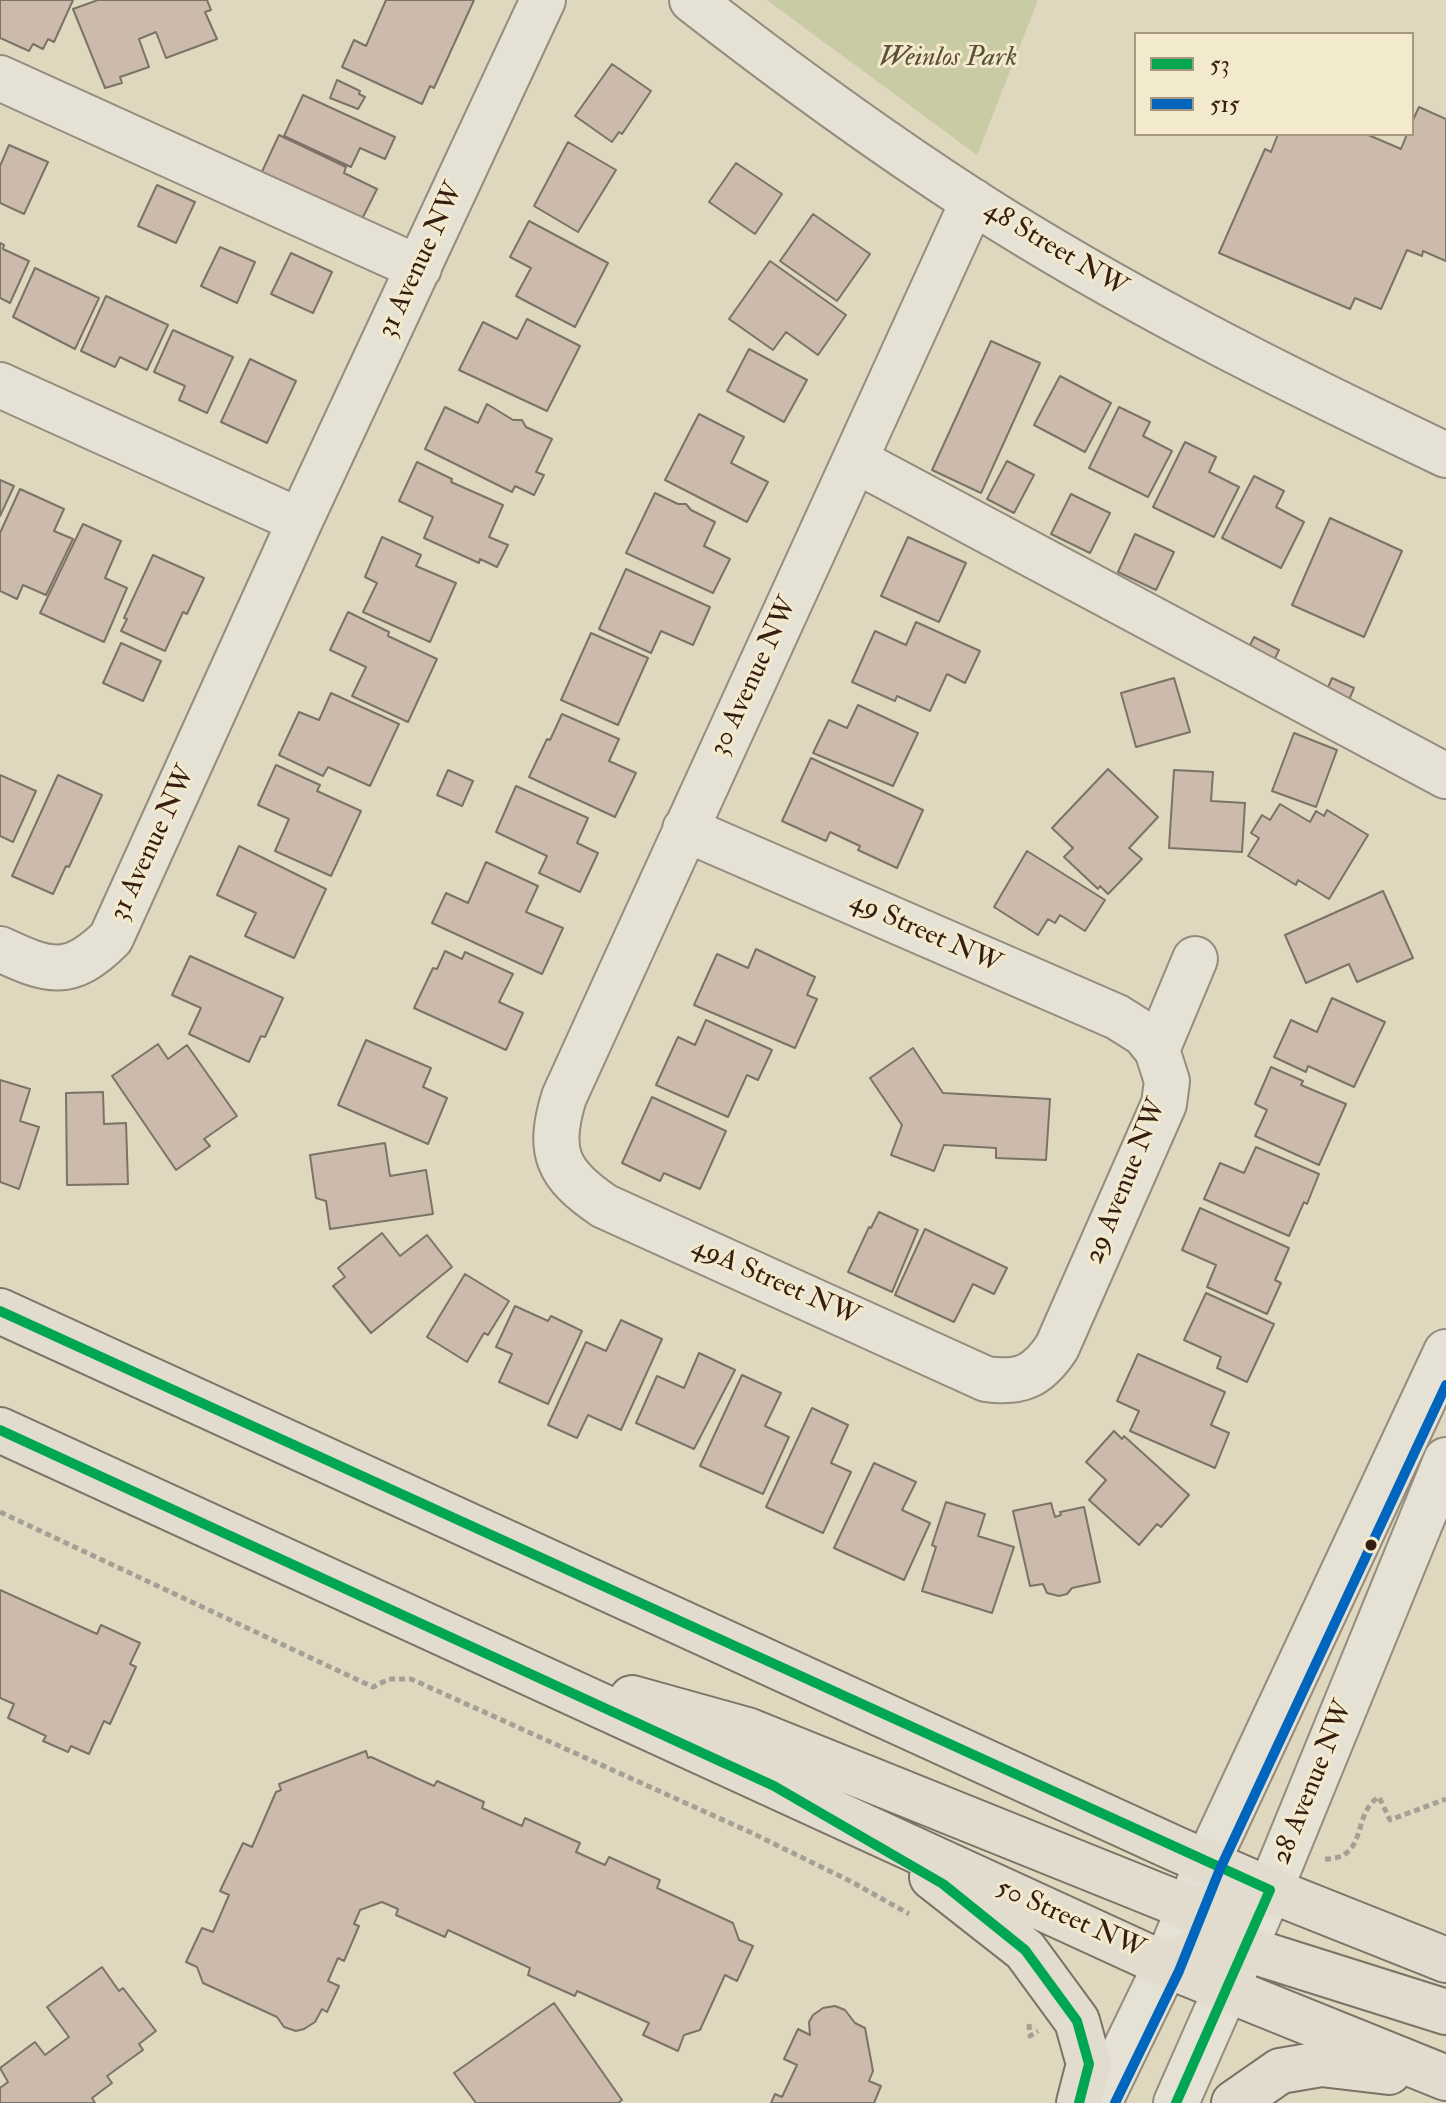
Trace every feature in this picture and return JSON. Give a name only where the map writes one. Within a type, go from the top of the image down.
[{"type":"main road","points":[[0,1311],[1207,1863],[1446,1960]]},
{"type":"main road","name":"50 Street NW","points":[[0,1430],[1166,1965],[1446,2079]]},
{"type":"main road","points":[[507,1663],[747,1730],[1189,1908],[1230,1909],[1270,1890]]},
{"type":"main road","points":[[774,1786],[943,1884],[1025,1950],[1077,2021],[1089,2064],[1079,2103]]},
{"type":"main road","points":[[1166,1965],[1206,1947],[1246,1949],[1446,2012]]},
{"type":"main road","points":[[1234,2103],[1280,2071],[1321,2064],[1446,2079]]},
{"type":"street","name":"31 Avenue NW","points":[[0,949],[39,965],[62,968],[80,964],[111,938],[300,521],[543,0]]},
{"type":"street","name":"48 Street NW","points":[[692,0],[785,72],[973,201],[1085,269],[1229,348],[1446,455]]},
{"type":"street","points":[[0,78],[419,268]]},
{"type":"street","name":"30 Avenue NW","points":[[558,1158],[554,1137],[564,1097],[973,201]]},
{"type":"street","points":[[0,385],[300,521]]},
{"type":"street","points":[[855,460],[1446,776]]},
{"type":"street","name":"49 Street NW","points":[[685,829],[1117,1017],[1144,1034],[1157,1050]]},
{"type":"street","points":[[1157,1050],[1195,959]]},
{"type":"street","name":"29 Avenue NW","points":[[1010,1382],[1031,1375],[1048,1360],[1064,1333],[1164,1104],[1167,1081],[1157,1050]]},
{"type":"street","name":"49A Street NW","points":[[558,1158],[568,1177],[604,1206],[986,1379],[1010,1382]]},
{"type":"street","name":"28 Avenue NW","points":[[1099,2103],[1166,1965],[1207,1863],[1446,1352]]},
{"type":"street","name":"28 Avenue NW","points":[[1176,2103],[1246,1949],[1446,1460]]},
{"type":"path","points":[[0,1512],[373,1687],[389,1679],[411,1679],[752,1833],[852,1882],[914,1917]]},
{"type":"path","points":[[1324,1859],[1343,1855],[1353,1848],[1364,1815],[1371,1802],[1379,1797],[1390,1820],[1446,1799]]},
{"type":"path","points":[[1027,2015],[1030,2036]]},
{"type":"green space","name":"Weinlos Park","points":[[767,0],[1038,0],[977,155]]},
{"type":"building","points":[[0,0],[73,0],[54,42],[48,39],[43,49],[33,44],[29,51],[0,38]]},
{"type":"building","points":[[98,0],[207,0],[211,10],[205,12],[217,39],[166,58],[156,32],[139,39],[149,67],[120,77],[122,83],[105,88],[73,9]]},
{"type":"building","points":[[386,0],[474,0],[434,88],[430,86],[422,104],[342,67],[354,40],[366,46]]},
{"type":"building","points":[[612,64],[651,91],[622,134],[619,132],[612,142],[575,116]]},
{"type":"building","points":[[337,80],[360,91],[359,94],[365,97],[358,109],[330,98]]},
{"type":"building","points":[[303,95],[395,137],[385,159],[360,148],[351,167],[284,136]]},
{"type":"building","points":[[1419,107],[1446,119],[1446,261],[1423,251],[1422,256],[1407,250],[1381,309],[1355,298],[1350,309],[1219,253],[1265,149],[1271,152],[1277,136],[1371,136],[1401,149],[1406,136],[1414,136],[1414,118]]},
{"type":"building","points":[[279,135],[346,167],[344,173],[377,189],[359,225],[260,176]]},
{"type":"building","points":[[568,142],[616,170],[578,232],[534,206]]},
{"type":"building","points":[[9,145],[48,162],[24,214],[0,203],[0,166]]},
{"type":"building","points":[[736,163],[782,194],[755,234],[709,202]]},
{"type":"building","points":[[157,185],[195,202],[176,243],[138,226]]},
{"type":"building","points":[[813,214],[870,254],[837,301],[780,261]]},
{"type":"building","points":[[529,221],[608,263],[575,327],[516,296],[531,268],[510,257]]},
{"type":"building","points":[[0,243],[4,245],[3,249],[29,261],[10,303],[0,298]]},
{"type":"building","points":[[220,247],[255,262],[237,303],[201,286]]},
{"type":"building","points":[[291,253],[332,272],[313,313],[271,294]]},
{"type":"building","points":[[770,261],[846,315],[818,355],[786,332],[773,350],[729,319]]},
{"type":"building","points":[[35,268],[99,298],[75,349],[13,317]]},
{"type":"building","points":[[106,296],[168,325],[147,370],[120,357],[115,367],[81,351]]},
{"type":"building","points":[[527,319],[580,346],[547,411],[459,370],[483,322],[517,339]]},
{"type":"building","points":[[173,330],[233,357],[207,413],[179,400],[185,386],[154,372]]},
{"type":"building","points":[[991,341],[1040,363],[981,493],[932,470]]},
{"type":"building","points":[[749,349],[807,380],[784,422],[727,391]]},
{"type":"building","points":[[250,359],[296,381],[267,443],[221,422]]},
{"type":"building","points":[[1060,376],[1111,403],[1085,452],[1034,425]]},
{"type":"building","points":[[487,404],[513,420],[522,420],[526,427],[552,439],[536,472],[544,475],[534,495],[515,486],[512,492],[425,449],[445,407],[478,423]]},
{"type":"building","points":[[1119,407],[1150,422],[1143,436],[1172,451],[1148,497],[1089,468]]},
{"type":"building","points":[[699,414],[744,437],[731,463],[768,482],[747,522],[665,480]]},
{"type":"building","points":[[1185,442],[1216,457],[1209,472],[1239,487],[1214,537],[1153,507]]},
{"type":"building","points":[[1007,461],[1034,475],[1014,513],[987,499]]},
{"type":"building","points":[[417,462],[452,479],[451,482],[503,505],[489,537],[508,545],[497,567],[480,559],[479,563],[424,538],[433,517],[399,501]]},
{"type":"building","points":[[1254,476],[1284,491],[1276,507],[1304,522],[1281,568],[1222,538]]},
{"type":"building","points":[[0,480],[14,486],[0,516]]},
{"type":"building","points":[[20,489],[64,509],[54,531],[73,539],[46,595],[23,585],[17,599],[0,591],[0,533]]},
{"type":"building","points":[[655,493],[678,504],[686,504],[691,510],[715,522],[704,546],[730,559],[713,593],[626,553]]},
{"type":"building","points":[[1071,494],[1110,513],[1090,553],[1051,534]]},
{"type":"building","points":[[1330,518],[1402,551],[1364,637],[1292,605]]},
{"type":"building","points":[[83,524],[121,541],[105,578],[127,588],[104,642],[40,613]]},
{"type":"building","points":[[1135,534],[1174,552],[1156,590],[1118,572]]},
{"type":"building","points":[[382,537],[421,555],[416,566],[456,583],[430,642],[363,612],[377,583],[365,577]]},
{"type":"building","points":[[908,537],[966,563],[939,622],[881,596]]},
{"type":"building","points":[[153,555],[204,578],[187,614],[183,612],[165,651],[121,631]]},
{"type":"building","points":[[626,569],[710,607],[693,645],[661,631],[651,653],[599,629]]},
{"type":"building","points":[[348,612],[389,632],[388,636],[437,659],[408,722],[352,696],[366,667],[330,650]]},
{"type":"building","points":[[916,622],[980,651],[965,683],[947,674],[930,711],[897,696],[895,701],[852,682],[875,631],[906,645]]},
{"type":"building","points":[[591,633],[648,658],[618,725],[561,700]]},
{"type":"building","points":[[1254,637],[1279,650],[1266,677],[1241,664]]},
{"type":"building","points":[[121,643],[161,661],[143,701],[103,683]]},
{"type":"building","points":[[1174,678],[1190,732],[1136,747],[1121,693]]},
{"type":"building","points":[[1332,678],[1354,688],[1343,714],[1321,704]]},
{"type":"building","points":[[331,693],[399,724],[370,786],[328,767],[323,776],[279,755],[299,712],[319,720]]},
{"type":"building","points":[[858,705],[918,733],[893,786],[813,753],[829,720],[847,728]]},
{"type":"building","points":[[562,714],[619,739],[609,761],[636,773],[615,817],[529,777]]},
{"type":"building","points":[[1294,733],[1337,750],[1316,807],[1272,791]]},
{"type":"building","points":[[811,758],[923,810],[897,868],[858,850],[860,846],[830,832],[826,841],[782,821]]},
{"type":"building","points":[[276,765],[320,785],[317,791],[361,811],[331,876],[275,851],[289,819],[258,805]]},
{"type":"building","points":[[1108,769],[1158,817],[1129,848],[1142,859],[1108,894],[1100,886],[1098,889],[1064,857],[1073,848],[1052,828]]},
{"type":"building","points":[[448,770],[473,781],[462,806],[437,795]]},
{"type":"building","points":[[1174,770],[1213,772],[1211,801],[1245,803],[1242,852],[1169,848]]},
{"type":"building","points":[[0,775],[36,791],[13,842],[0,836]]},
{"type":"building","points":[[58,775],[102,795],[53,894],[12,876]]},
{"type":"building","points":[[516,786],[588,818],[577,843],[598,853],[580,892],[539,873],[547,856],[496,832]]},
{"type":"building","points":[[1280,804],[1310,822],[1316,811],[1324,816],[1327,810],[1368,835],[1329,899],[1298,880],[1296,885],[1248,856],[1259,838],[1251,833],[1262,815],[1270,820]]},
{"type":"building","points":[[239,846],[326,889],[294,958],[245,936],[256,913],[217,895]]},
{"type":"building","points":[[1027,851],[1105,900],[1085,931],[1060,915],[1055,923],[1048,919],[1038,935],[994,907]]},
{"type":"building","points":[[486,862],[538,886],[526,912],[563,928],[542,974],[432,923],[446,893],[468,903]]},
{"type":"building","points":[[1383,891],[1413,958],[1357,982],[1349,964],[1306,983],[1285,935]]},
{"type":"building","points":[[756,949],[815,977],[807,995],[817,999],[795,1048],[694,1005],[717,954],[748,968]]},
{"type":"building","points":[[445,951],[462,959],[465,952],[513,974],[499,1002],[523,1013],[506,1050],[414,1008],[433,968],[437,969]]},
{"type":"building","points":[[190,956],[283,998],[265,1037],[261,1036],[249,1062],[189,1034],[201,1008],[172,995]]},
{"type":"building","points":[[1332,998],[1385,1022],[1354,1087],[1308,1066],[1306,1072],[1274,1057],[1291,1020],[1317,1032]]},
{"type":"building","points":[[706,1020],[772,1050],[758,1080],[747,1075],[728,1117],[656,1085],[678,1037],[695,1045]]},
{"type":"building","points":[[366,1040],[431,1068],[423,1087],[447,1098],[428,1144],[338,1105]]},
{"type":"building","points":[[158,1044],[168,1059],[187,1045],[237,1116],[204,1139],[210,1146],[176,1170],[112,1076]]},
{"type":"building","points":[[913,1048],[943,1093],[1050,1099],[1046,1160],[996,1158],[996,1148],[944,1145],[934,1171],[891,1155],[902,1125],[870,1078]]},
{"type":"building","points":[[1271,1067],[1303,1081],[1301,1085],[1346,1104],[1319,1165],[1255,1136],[1267,1110],[1255,1104]]},
{"type":"building","points":[[0,1080],[30,1089],[20,1121],[39,1127],[19,1189],[0,1182]]},
{"type":"building","points":[[103,1092],[104,1124],[126,1123],[128,1184],[67,1185],[66,1093]]},
{"type":"building","points":[[652,1097],[726,1131],[700,1189],[664,1173],[660,1181],[622,1163]]},
{"type":"building","points":[[385,1143],[390,1176],[426,1170],[433,1214],[330,1229],[326,1201],[316,1198],[310,1155]]},
{"type":"building","points":[[1256,1147],[1319,1174],[1289,1236],[1204,1199],[1220,1163],[1244,1173]]},
{"type":"building","points":[[1200,1208],[1289,1248],[1275,1280],[1281,1283],[1267,1314],[1207,1287],[1216,1265],[1182,1250]]},
{"type":"building","points":[[879,1212],[918,1230],[892,1292],[848,1272]]},
{"type":"building","points":[[925,1229],[1007,1268],[994,1294],[973,1284],[954,1322],[895,1295]]},
{"type":"building","points":[[382,1233],[400,1256],[427,1235],[452,1267],[371,1333],[333,1286],[345,1277],[338,1268]]},
{"type":"building","points":[[465,1274],[509,1301],[488,1335],[484,1333],[467,1362],[427,1337]]},
{"type":"building","points":[[1206,1293],[1274,1324],[1247,1382],[1217,1368],[1221,1357],[1184,1340]]},
{"type":"building","points":[[515,1306],[548,1321],[551,1316],[582,1331],[548,1404],[499,1382],[512,1354],[496,1347]]},
{"type":"building","points":[[621,1320],[662,1339],[621,1430],[588,1415],[577,1438],[548,1425],[586,1342],[606,1351]]},
{"type":"building","points":[[699,1353],[735,1370],[694,1449],[636,1423],[657,1376],[684,1388]]},
{"type":"building","points":[[1138,1354],[1225,1392],[1211,1425],[1229,1433],[1215,1468],[1130,1431],[1139,1411],[1117,1401]]},
{"type":"building","points":[[742,1375],[781,1393],[765,1426],[789,1437],[763,1494],[700,1466]]},
{"type":"building","points":[[812,1408],[848,1425],[831,1463],[851,1472],[823,1533],[766,1507]]},
{"type":"building","points":[[1114,1431],[1122,1439],[1124,1436],[1189,1495],[1161,1527],[1157,1524],[1139,1545],[1089,1500],[1106,1480],[1086,1462]]},
{"type":"building","points":[[874,1463],[916,1482],[902,1510],[930,1523],[904,1580],[834,1548]]},
{"type":"building","points":[[946,1502],[985,1514],[978,1536],[1014,1547],[992,1613],[922,1591]]},
{"type":"building","points":[[1051,1503],[1055,1517],[1061,1515],[1060,1512],[1084,1507],[1100,1582],[1072,1588],[1067,1594],[1059,1596],[1047,1593],[1043,1584],[1030,1586],[1013,1511]]},
{"type":"building","points":[[0,1590],[97,1634],[101,1625],[140,1643],[130,1664],[136,1667],[110,1724],[104,1721],[89,1754],[71,1746],[68,1752],[43,1741],[46,1736],[8,1718],[14,1704],[0,1698]]},
{"type":"building","points":[[366,1751],[368,1758],[434,1786],[437,1781],[484,1802],[482,1808],[522,1826],[525,1818],[580,1843],[576,1852],[605,1865],[609,1857],[660,1880],[657,1888],[733,1923],[739,1940],[753,1946],[737,1981],[725,1975],[700,2030],[684,2035],[678,2051],[643,2035],[649,2023],[577,1991],[575,1996],[528,1975],[530,1968],[448,1930],[445,1937],[396,1915],[398,1909],[382,1902],[360,1910],[354,1924],[359,1926],[344,1961],[338,1958],[328,1981],[339,1986],[327,2012],[322,2009],[315,2022],[304,2029],[296,2031],[284,2027],[277,2017],[203,1983],[197,1967],[186,1962],[202,1928],[213,1932],[229,1895],[220,1891],[243,1843],[252,1847],[276,1792],[281,1790],[279,1784]]},
{"type":"building","points":[[102,1967],[119,1991],[123,1988],[156,2031],[139,2044],[143,2050],[107,2076],[112,2083],[92,2098],[95,2103],[0,2103],[0,2088],[8,2082],[0,2068],[35,2042],[45,2055],[69,2037],[47,2007]]},
{"type":"building","points":[[554,2003],[622,2100],[618,2103],[476,2103],[454,2073]]},
{"type":"building","points":[[835,2006],[845,2010],[855,2023],[865,2028],[873,2071],[869,2081],[881,2086],[874,2103],[771,2103],[775,2094],[782,2097],[797,2065],[784,2059],[798,2029],[810,2035],[809,2022],[813,2015],[823,2008]]},
{"type":"transit line","name":"53","points":[[0,1311],[1270,1890],[1176,2103]]},
{"type":"transit line","name":"515","points":[[1115,2103],[1179,1971],[1220,1869],[1446,1385]]},
{"type":"transit line","name":"53","points":[[0,1430],[774,1786],[943,1884],[1025,1950],[1077,2021],[1089,2064],[1079,2103]]}]
